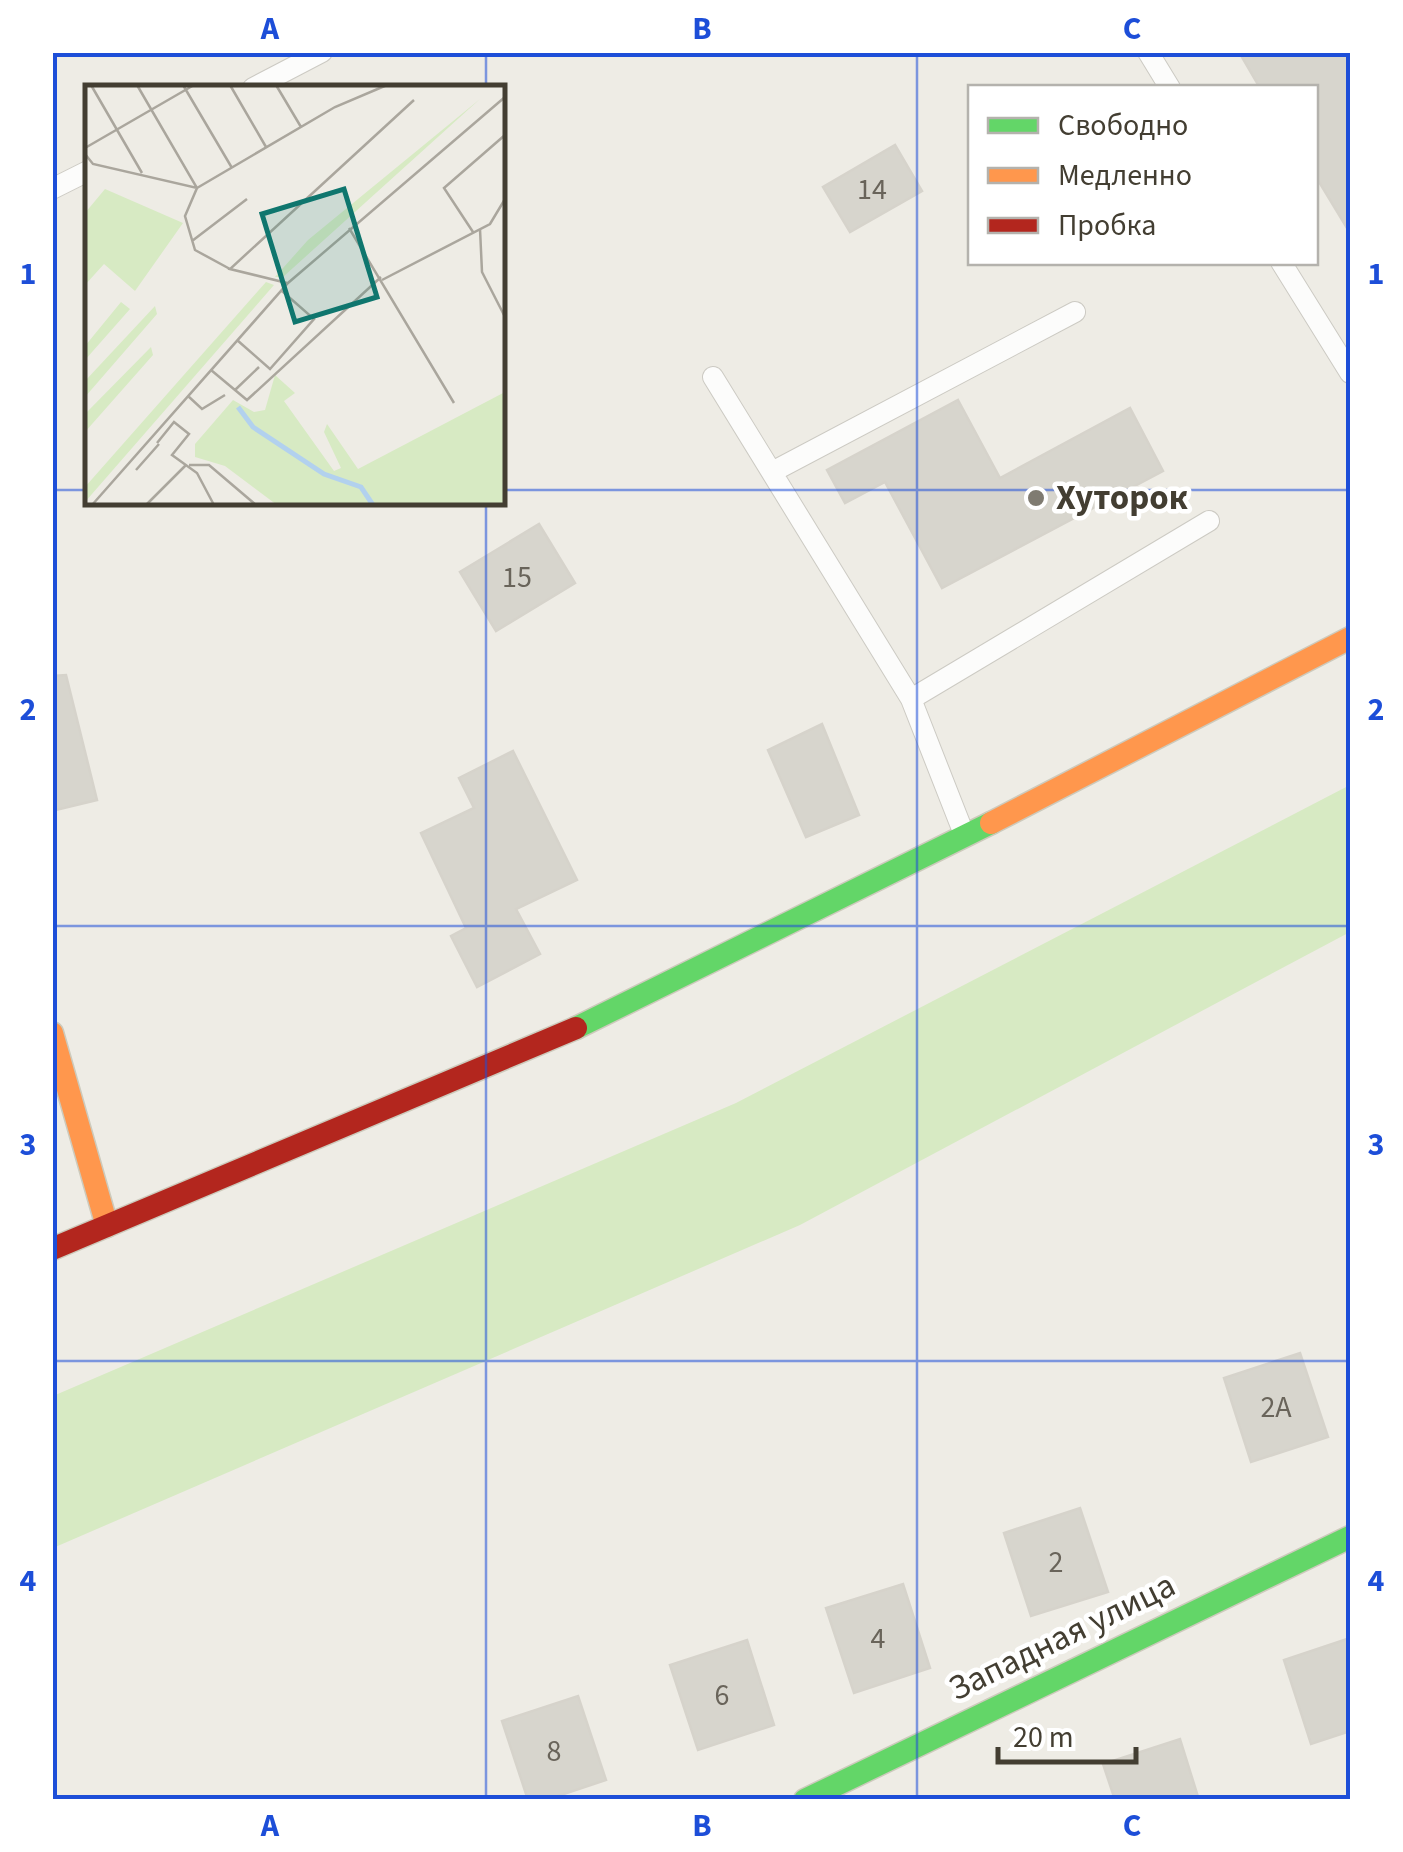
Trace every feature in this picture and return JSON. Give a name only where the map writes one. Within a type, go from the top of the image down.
[{"type":"street","points":[[52,1249],[543,1044],[965,836],[1350,638]]},
{"type":"street","points":[[52,1033],[107,1226]]},
{"type":"street","name":"Западная улица","points":[[804,1800],[1350,1537]]},
{"type":"lane","points":[[259,85],[322,52]]},
{"type":"lane","points":[[1148,52],[1168,85]]},
{"type":"lane","points":[[52,188],[85,172]]},
{"type":"lane","points":[[1283,265],[1350,373]]},
{"type":"lane","points":[[772,472],[1075,312]]},
{"type":"lane","points":[[713,377],[911,699],[965,836]]},
{"type":"lane","points":[[911,699],[1210,521]]},
{"type":"green space","points":[[1350,785],[1350,932],[800,1225],[53,1548],[53,1396],[736,1103]]},
{"type":"building","points":[[1239,52],[1350,52],[1350,233],[1318,180],[1318,85],[1258,85]]},
{"type":"building","points":[[895,145],[922,191],[850,232],[823,187]]},
{"type":"building","name":"Хуторок","points":[[958,400],[1000,478],[1130,408],[1163,471],[942,588],[885,482],[845,503],[827,470]]},
{"type":"building","points":[[539,524],[575,583],[496,631],[460,572]]},
{"type":"building","points":[[66,675],[97,800],[52,811],[52,676]]},
{"type":"building","points":[[822,724],[859,815],[806,837],[768,750]]},
{"type":"building","points":[[513,751],[577,880],[516,909],[540,954],[477,987],[451,936],[466,928],[421,833],[474,808],[459,778]]},
{"type":"building","points":[[1300,1353],[1328,1437],[1251,1462],[1224,1378]]},
{"type":"building","points":[[1080,1508],[1108,1592],[1031,1616],[1004,1533]]},
{"type":"building","points":[[903,1584],[930,1668],[854,1693],[826,1608]]},
{"type":"building","points":[[1350,1638],[1350,1731],[1311,1744],[1284,1660]]},
{"type":"building","points":[[747,1640],[774,1725],[698,1750],[670,1665]]},
{"type":"building","points":[[578,1696],[606,1780],[546,1800],[528,1800],[502,1721]]},
{"type":"building","points":[[1180,1739],[1199,1800],[1115,1800],[1103,1764]]},
{"type":"traffic: fast","points":[[576,1028],[991,823]]},
{"type":"traffic: fast","points":[[805,1800],[1350,1537]]},
{"type":"traffic: slow","points":[[991,823],[1350,638]]},
{"type":"traffic: slow","points":[[52,1033],[107,1226]]},
{"type":"traffic: jam","points":[[52,1249],[576,1028]]},
{"type":"place","name":"Хуторок","points":[[1036,498]]}]
